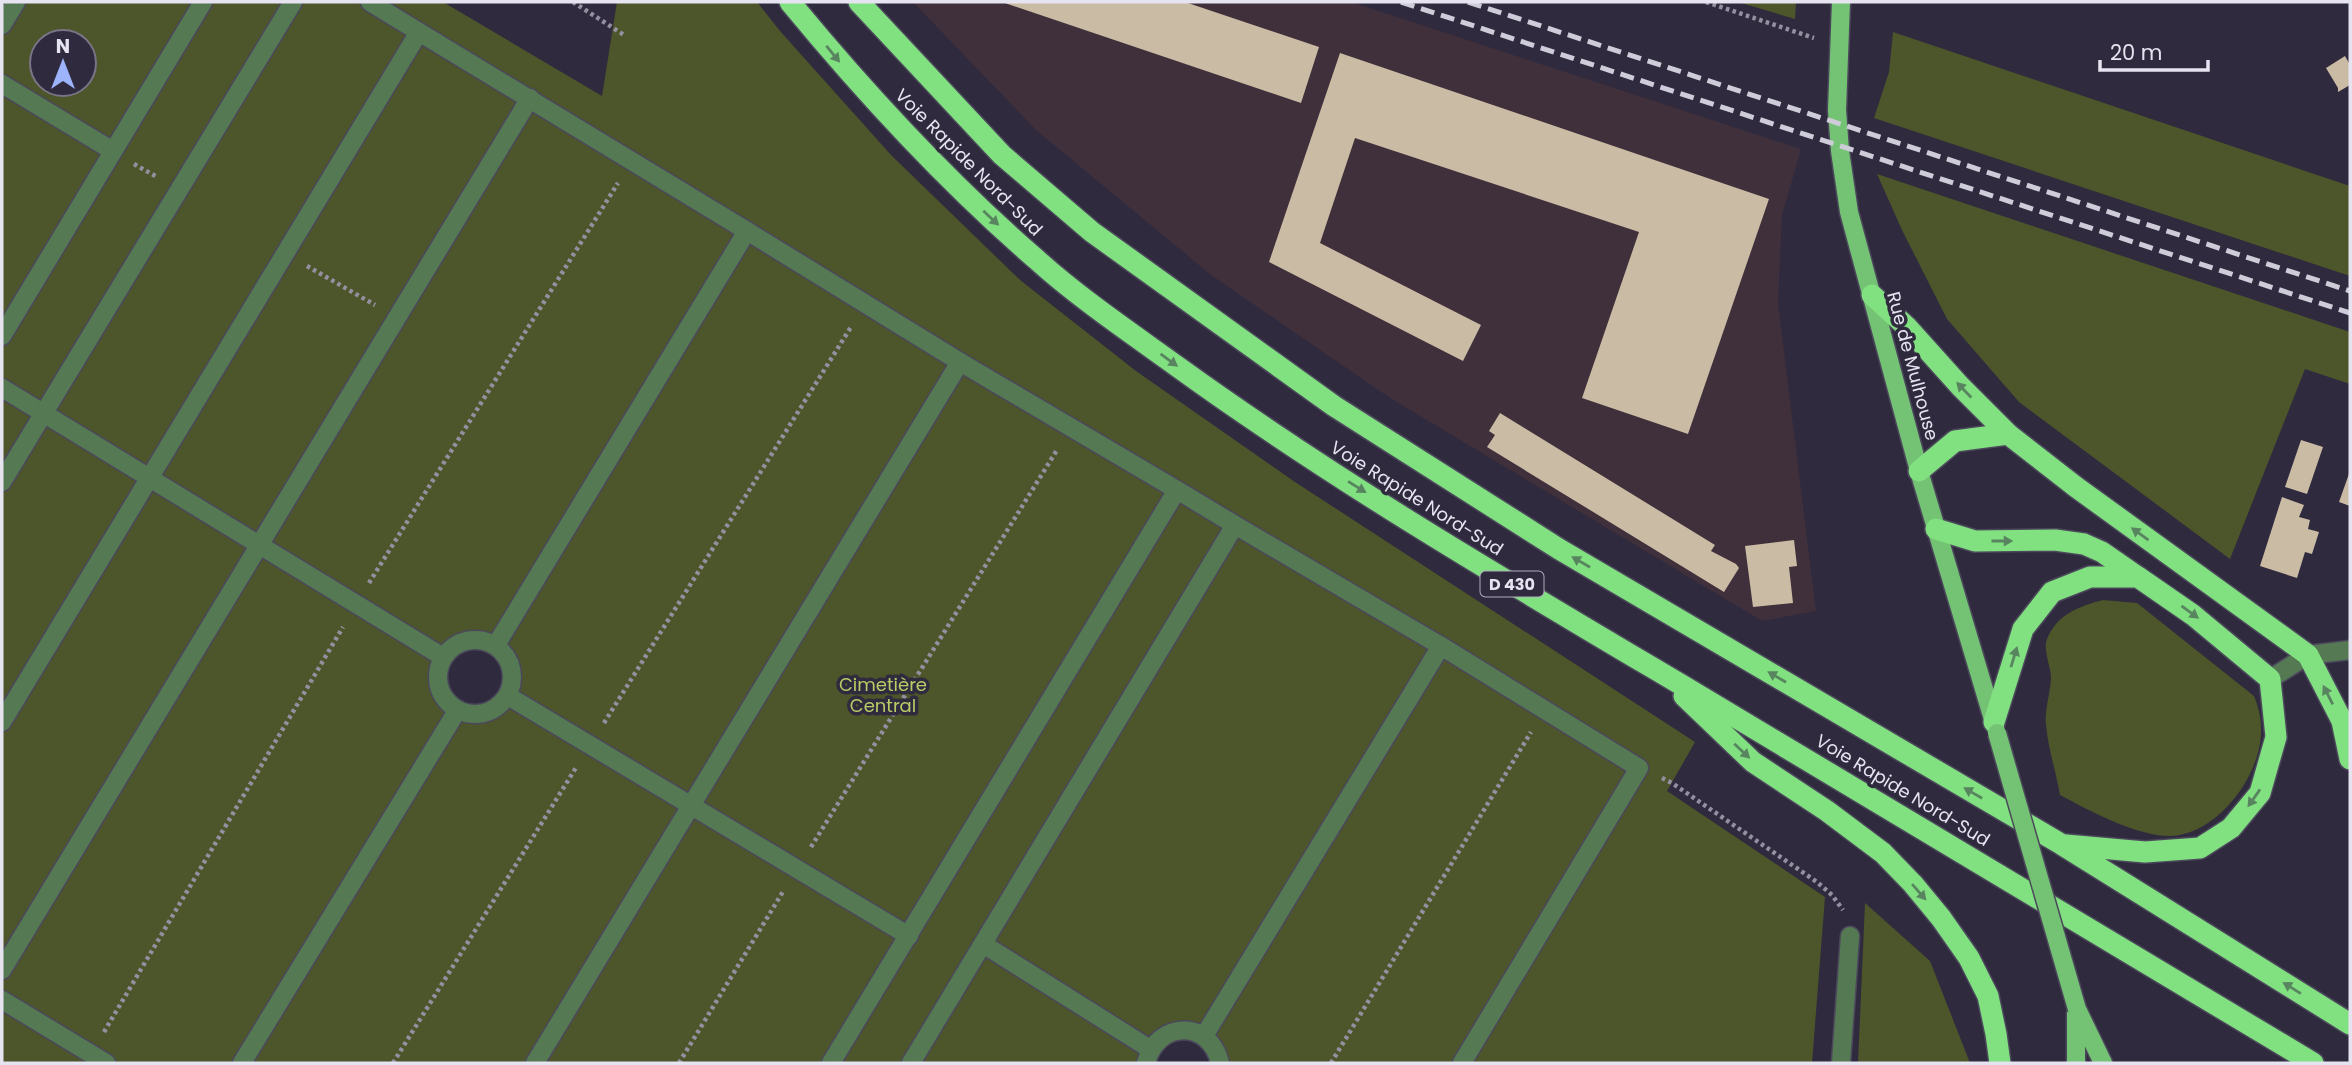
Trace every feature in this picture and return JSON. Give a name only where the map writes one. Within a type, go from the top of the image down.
[{"type":"highway","name":"Voie Rapide Nord-Sud","points":[[790,2],[853,79],[944,173],[1038,262],[1160,354],[1309,457],[1497,576],[2043,899],[2313,1063]]},
{"type":"highway","name":"Voie Rapide Nord-Sud","points":[[859,2],[1002,155],[1032,181],[1092,232],[1334,406],[1559,549],[2061,844],[2350,1024]]},
{"type":"highway","points":[[1872,295],[1907,327],[1960,387],[2008,435],[2308,655],[2342,721],[2350,759]]},
{"type":"highway","points":[[1919,471],[1955,441],[2008,435]]},
{"type":"highway","points":[[1936,529],[1975,541],[2055,540],[2084,544],[2102,552],[2193,614],[2270,679],[2276,737],[2260,793],[2231,828],[2200,848],[2145,852],[2061,844]]},
{"type":"highway","points":[[1996,727],[2023,629],[2052,592],[2090,577],[2138,577]]},
{"type":"highway","points":[[1657,670],[1753,762],[1827,811],[1883,853],[1913,884],[1969,958],[1987,996],[2000,1063]]},
{"type":"main road","name":"Rue de Mulhouse","points":[[1841,2],[1838,110],[1849,212],[1919,471],[2077,1009]]},
{"type":"main road","points":[[2076,1063],[2077,1009]]},
{"type":"main road","points":[[2077,1009],[2102,1063]]},
{"type":"street","points":[[2,24],[16,2]]},
{"type":"street","points":[[2,336],[203,2]]},
{"type":"street","points":[[2,482],[292,2]]},
{"type":"street","points":[[370,2],[960,362],[1441,646],[1639,768],[1462,1063]]},
{"type":"street","points":[[2,722],[419,32]]},
{"type":"street","points":[[2,84],[113,151]]},
{"type":"street","points":[[2,970],[530,99]]},
{"type":"street","points":[[496,645],[747,231]]},
{"type":"street","points":[[535,1063],[960,362]]},
{"type":"street","points":[[2,388],[443,657]]},
{"type":"street","points":[[831,1063],[1177,490]]},
{"type":"street","points":[[911,1063],[1236,525]]},
{"type":"street","points":[[476,639],[496,645],[508,659],[513,678],[508,695],[495,709],[476,715],[457,710],[443,697],[436,678],[443,657],[456,643],[476,639]]},
{"type":"street","points":[[1204,1036],[1441,646]]},
{"type":"street","points":[[2270,679],[2308,655],[2350,650]]},
{"type":"street","points":[[508,695],[909,936]]},
{"type":"street","points":[[242,1063],[457,710]]},
{"type":"street","points":[[1841,1063],[1850,936]]},
{"type":"street","points":[[983,944],[1148,1056],[1164,1035],[1184,1030],[1204,1036],[1217,1049],[1220,1063]]},
{"type":"street","points":[[2,1000],[106,1063]]},
{"type":"path","points":[[573,2],[624,36]]},
{"type":"path","points":[[1706,2],[1840,47]]},
{"type":"path","points":[[113,151],[179,190]]},
{"type":"path","points":[[285,253],[397,318]]},
{"type":"path","points":[[393,1063],[865,303]]},
{"type":"path","points":[[679,1063],[1071,427]]},
{"type":"path","points":[[1331,1063],[1545,710]]},
{"type":"path","points":[[1639,768],[1672,783],[1817,881],[1840,905],[1847,919],[1850,936]]},
{"type":"shaded area","points":[[913,2],[1351,2],[1801,149],[1782,215],[1778,303],[1816,611],[1762,621],[1390,398],[1211,275],[1036,130]]},
{"type":"green space","name":"Cimetière Central","points":[[2,2],[443,2],[602,96],[617,2],[757,2],[891,155],[1020,280],[1136,371],[1295,482],[1695,742],[1667,791],[1825,897],[1812,1063],[1220,1063],[1184,1030],[1146,1063],[2,1063]],"holes":[[[476,639],[502,650],[512,670],[510,692],[495,708],[482,713],[458,710],[448,703],[441,693],[438,680],[444,656],[457,643]]]},
{"type":"green space","points":[[1738,2],[1796,2],[1795,19]]},
{"type":"green space","points":[[1893,32],[2350,186],[2350,276],[1874,118],[1889,72]]},
{"type":"green space","points":[[1877,174],[2350,332],[2350,384],[2305,369],[2230,559],[2019,402],[1947,319]]},
{"type":"green space","points":[[2103,600],[2137,603],[2254,696],[2261,737],[2250,775],[2229,804],[2202,827],[2170,836],[2143,832],[2060,795],[2046,725],[2051,676],[2046,643],[2051,630],[2063,617],[2078,608]]},
{"type":"green space","points":[[1865,903],[1930,961],[1970,1063],[1858,1063]]},
{"type":"building","points":[[1002,2],[1185,2],[1319,47],[1301,103]]},
{"type":"building","points":[[1340,53],[1769,199],[1688,434],[1582,398],[1639,232],[1355,138],[1320,243],[1481,325],[1463,361],[1269,262]]},
{"type":"building","points":[[2345,56],[2350,65],[2350,85],[2338,92],[2326,68]]},
{"type":"building","points":[[1500,413],[1715,545],[1711,551],[1739,568],[1724,592],[1487,447],[1495,435],[1489,431]]},
{"type":"building","points":[[2301,440],[2323,447],[2307,494],[2285,487]]},
{"type":"building","points":[[2350,471],[2350,506],[2339,502]]},
{"type":"building","points":[[2282,497],[2304,505],[2299,517],[2310,520],[2308,529],[2319,532],[2312,554],[2305,552],[2297,578],[2260,566]]},
{"type":"building","points":[[1794,540],[1797,566],[1789,567],[1793,603],[1753,607],[1745,546]]},
{"type":"railway","points":[[1401,2],[2350,313]]},
{"type":"railway","points":[[1468,2],[2350,291]]}]
